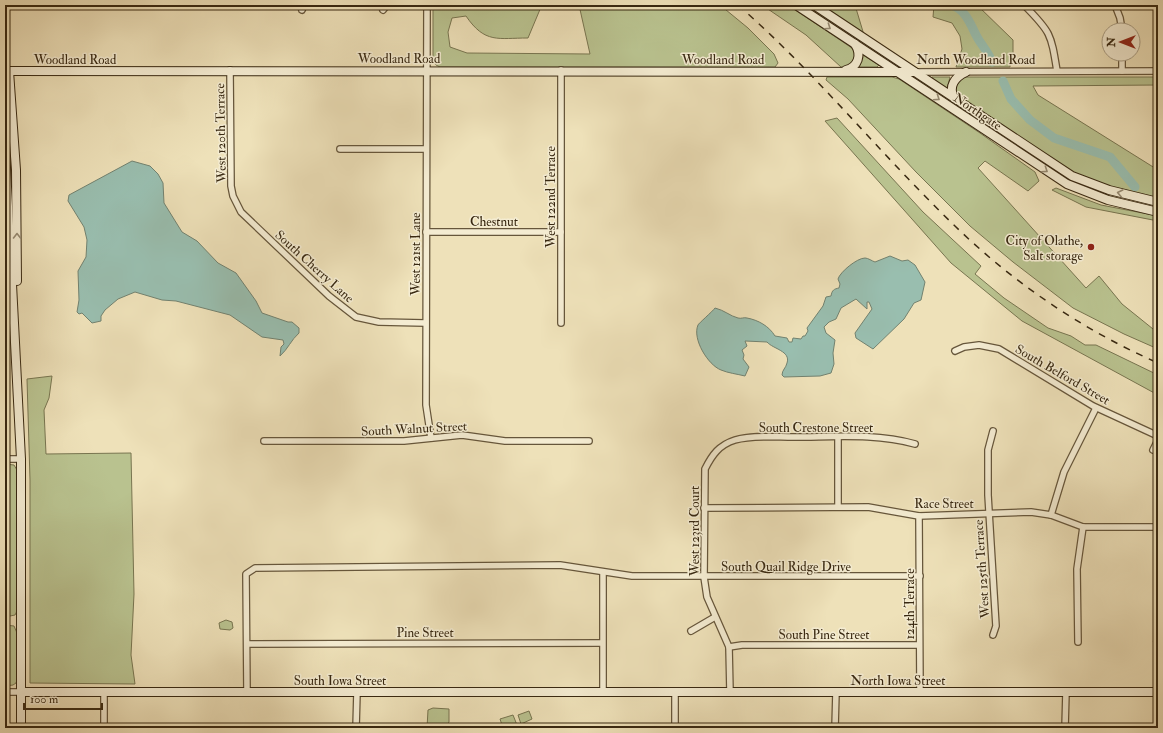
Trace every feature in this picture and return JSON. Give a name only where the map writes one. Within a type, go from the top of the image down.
[{"type":"main road","name":"Northgate","points":[[796,5],[1067,184],[1108,200],[1158,212]]},
{"type":"main road","name":"Northgate","points":[[814,5],[1072,176],[1109,190],[1158,202]]},
{"type":"main road","points":[[844,71],[853,68],[857,62],[859,54],[855,44]]},
{"type":"main road","name":"Woodland Road","points":[[7,71],[561,70],[793,72]]},
{"type":"main road","points":[[7,71],[18,215],[17,374]]},
{"type":"main road","name":"North Woodland Road","points":[[793,72],[914,72]]},
{"type":"main road","points":[[954,98],[951,90],[953,82],[966,72]]},
{"type":"main road","points":[[5,148],[7,216],[21,460],[21,728]]},
{"type":"main road","name":"South Iowa Street","points":[[21,692],[675,692]]},
{"type":"main road","name":"North Iowa Street","points":[[675,692],[1158,692]]},
{"type":"street","points":[[383,10],[387,5]]},
{"type":"street","name":"West 121st Lane","points":[[427,5],[426,405],[431,438]]},
{"type":"street","points":[[1024,5],[1045,26],[1049,34],[1055,52],[1057,71]]},
{"type":"street","points":[[1115,5],[1121,22]]},
{"type":"street","points":[[1122,62],[1122,71]]},
{"type":"street","name":"West 120th Terrace","points":[[230,70],[232,191],[241,212],[262,232]]},
{"type":"street","name":"West 122nd Terrace","points":[[561,70],[561,323]]},
{"type":"street","name":"North Woodland Road","points":[[914,72],[1158,71]]},
{"type":"street","points":[[340,149],[426,149]]},
{"type":"street","name":"South Cherry Lane","points":[[262,232],[329,296],[356,317],[379,322],[426,323]]},
{"type":"street","name":"Chestnut","points":[[426,232],[561,232]]},
{"type":"street","name":"South Belford Street","points":[[955,351],[964,347],[979,345],[999,349],[1096,408],[1158,436]]},
{"type":"street","points":[[1051,515],[1064,472],[1096,408]]},
{"type":"street","name":"West 125th Terrace","points":[[993,431],[988,464],[989,514],[996,626],[993,635]]},
{"type":"street","name":"South Walnut Street","points":[[264,441],[404,441],[462,435],[505,441],[589,441]]},
{"type":"street","points":[[838,437],[838,507]]},
{"type":"street","name":"South Crestone Street","points":[[719,448],[736,440],[757,438],[870,437],[898,439],[915,444]]},
{"type":"street","points":[[1153,450],[1158,440]]},
{"type":"street","name":"West 123rd Court","points":[[719,448],[705,469],[704,577],[706,597],[729,647],[730,692]]},
{"type":"street","points":[[5,460],[21,460]]},
{"type":"street","name":"Race Street","points":[[704,508],[868,507],[919,516],[1031,512],[1051,515],[1083,527],[1158,527]]},
{"type":"street","name":"124th Terrace","points":[[919,516],[920,692]]},
{"type":"street","points":[[1078,642],[1077,569],[1083,527]]},
{"type":"street","name":"South Quail Ridge Drive","points":[[247,644],[246,574],[255,568],[560,566],[585,568],[603,573],[652,577],[920,576]]},
{"type":"street","points":[[603,573],[603,692]]},
{"type":"street","points":[[691,631],[715,617]]},
{"type":"street","name":"Pine Street","points":[[247,644],[602,643]]},
{"type":"street","points":[[247,644],[247,692]]},
{"type":"street","name":"South Pine Street","points":[[729,647],[742,645],[919,645]]},
{"type":"street","name":"South Iowa Street","points":[[5,692],[21,692]]},
{"type":"street","points":[[104,692],[104,728]]},
{"type":"street","points":[[356,728],[357,692]]},
{"type":"street","points":[[675,692],[675,728]]},
{"type":"street","points":[[835,728],[836,692]]},
{"type":"street","points":[[1065,728],[1066,692]]},
{"type":"green space","points":[[433,5],[561,5],[541,7],[528,38],[493,38],[479,31],[466,16],[452,18],[448,32],[450,47],[467,53],[590,54],[579,5],[720,5],[748,28],[774,54],[778,63],[775,67],[440,67],[436,65],[433,60]]},
{"type":"green space","points":[[762,5],[788,5],[851,48],[854,52],[854,61],[846,67],[841,67],[806,35]]},
{"type":"green space","points":[[814,5],[855,5],[864,35]]},
{"type":"green space","points":[[934,5],[977,5],[1013,40],[1013,61],[1010,61],[1010,67],[956,67],[962,49],[960,36],[952,23],[933,17]]},
{"type":"green space","points":[[863,55],[879,65],[877,67],[858,66]]},
{"type":"green space","points":[[827,77],[892,77],[899,79],[1035,172],[1039,181],[1028,191],[985,161],[978,168],[1086,288],[1099,276],[1122,304],[1158,333],[1158,349],[1124,334],[1073,308],[1013,262],[970,226],[916,172],[848,99],[826,80]]},
{"type":"green space","points":[[932,77],[950,77],[947,89],[931,79]]},
{"type":"green space","points":[[966,77],[1158,77],[1158,85],[1033,86],[1038,95],[1158,170],[1158,199],[1110,188],[1076,175],[957,96],[955,90],[956,84]]},
{"type":"green space","points":[[837,118],[923,212],[981,266],[975,274],[1004,298],[1048,328],[1071,336],[1085,345],[1096,345],[1158,375],[1158,395],[1022,321],[951,263],[825,121]]},
{"type":"green space","points":[[1056,188],[1101,205],[1158,216],[1158,221],[1086,207],[1052,190]]},
{"type":"green space","points":[[52,376],[49,398],[44,410],[46,454],[131,453],[134,594],[131,655],[135,684],[30,683],[30,480],[27,379]]},
{"type":"green space","points":[[5,464],[14,465],[17,470],[17,611],[15,615],[5,617]]},
{"type":"green space","points":[[226,620],[232,622],[233,628],[230,630],[220,629],[219,623]]},
{"type":"green space","points":[[5,625],[14,626],[17,633],[17,680],[13,685],[5,686]]},
{"type":"green space","points":[[433,708],[449,709],[449,722],[445,728],[427,728],[428,710]]},
{"type":"green space","points":[[529,711],[532,719],[521,724],[518,715]]},
{"type":"green space","points":[[513,715],[517,725],[503,728],[500,719]]},
{"type":"shaded area","points":[[132,161],[150,166],[158,174],[163,183],[164,203],[182,232],[197,241],[218,263],[236,273],[256,301],[262,313],[292,322],[299,328],[299,333],[280,356],[281,347],[284,344],[283,340],[262,337],[230,315],[176,301],[162,300],[135,292],[118,299],[105,310],[101,316],[101,321],[92,323],[82,313],[79,314],[77,312],[79,300],[78,271],[86,257],[87,240],[84,227],[68,201],[69,195]]},
{"type":"shaded area","points":[[890,256],[902,261],[908,260],[915,265],[925,282],[921,300],[914,303],[904,319],[873,349],[856,338],[855,333],[872,309],[869,302],[867,302],[867,309],[856,299],[841,308],[836,319],[829,322],[824,327],[826,333],[835,340],[833,353],[834,364],[831,373],[820,376],[784,377],[782,373],[788,359],[784,353],[767,342],[745,341],[747,346],[742,350],[744,355],[743,359],[749,367],[745,376],[721,370],[711,363],[702,351],[697,337],[698,325],[715,308],[738,318],[746,318],[759,322],[770,329],[775,336],[787,338],[789,342],[792,342],[793,338],[801,339],[805,336],[808,331],[807,328],[823,306],[826,297],[831,296],[834,290],[839,288],[840,284],[838,279],[845,269],[858,260],[866,258],[875,262]]},
{"type":"waterway","points":[[951,5],[960,10],[969,21],[992,62]]},
{"type":"waterway","points":[[1003,81],[1011,99],[1030,120],[1054,138],[1110,157],[1135,187]]},
{"type":"railway","points":[[738,5],[794,58],[928,200],[1002,268],[1051,304],[1103,336],[1158,363]]},
{"type":"place","name":"City of Olathe, Salt storage","points":[[1091,247]]}]
